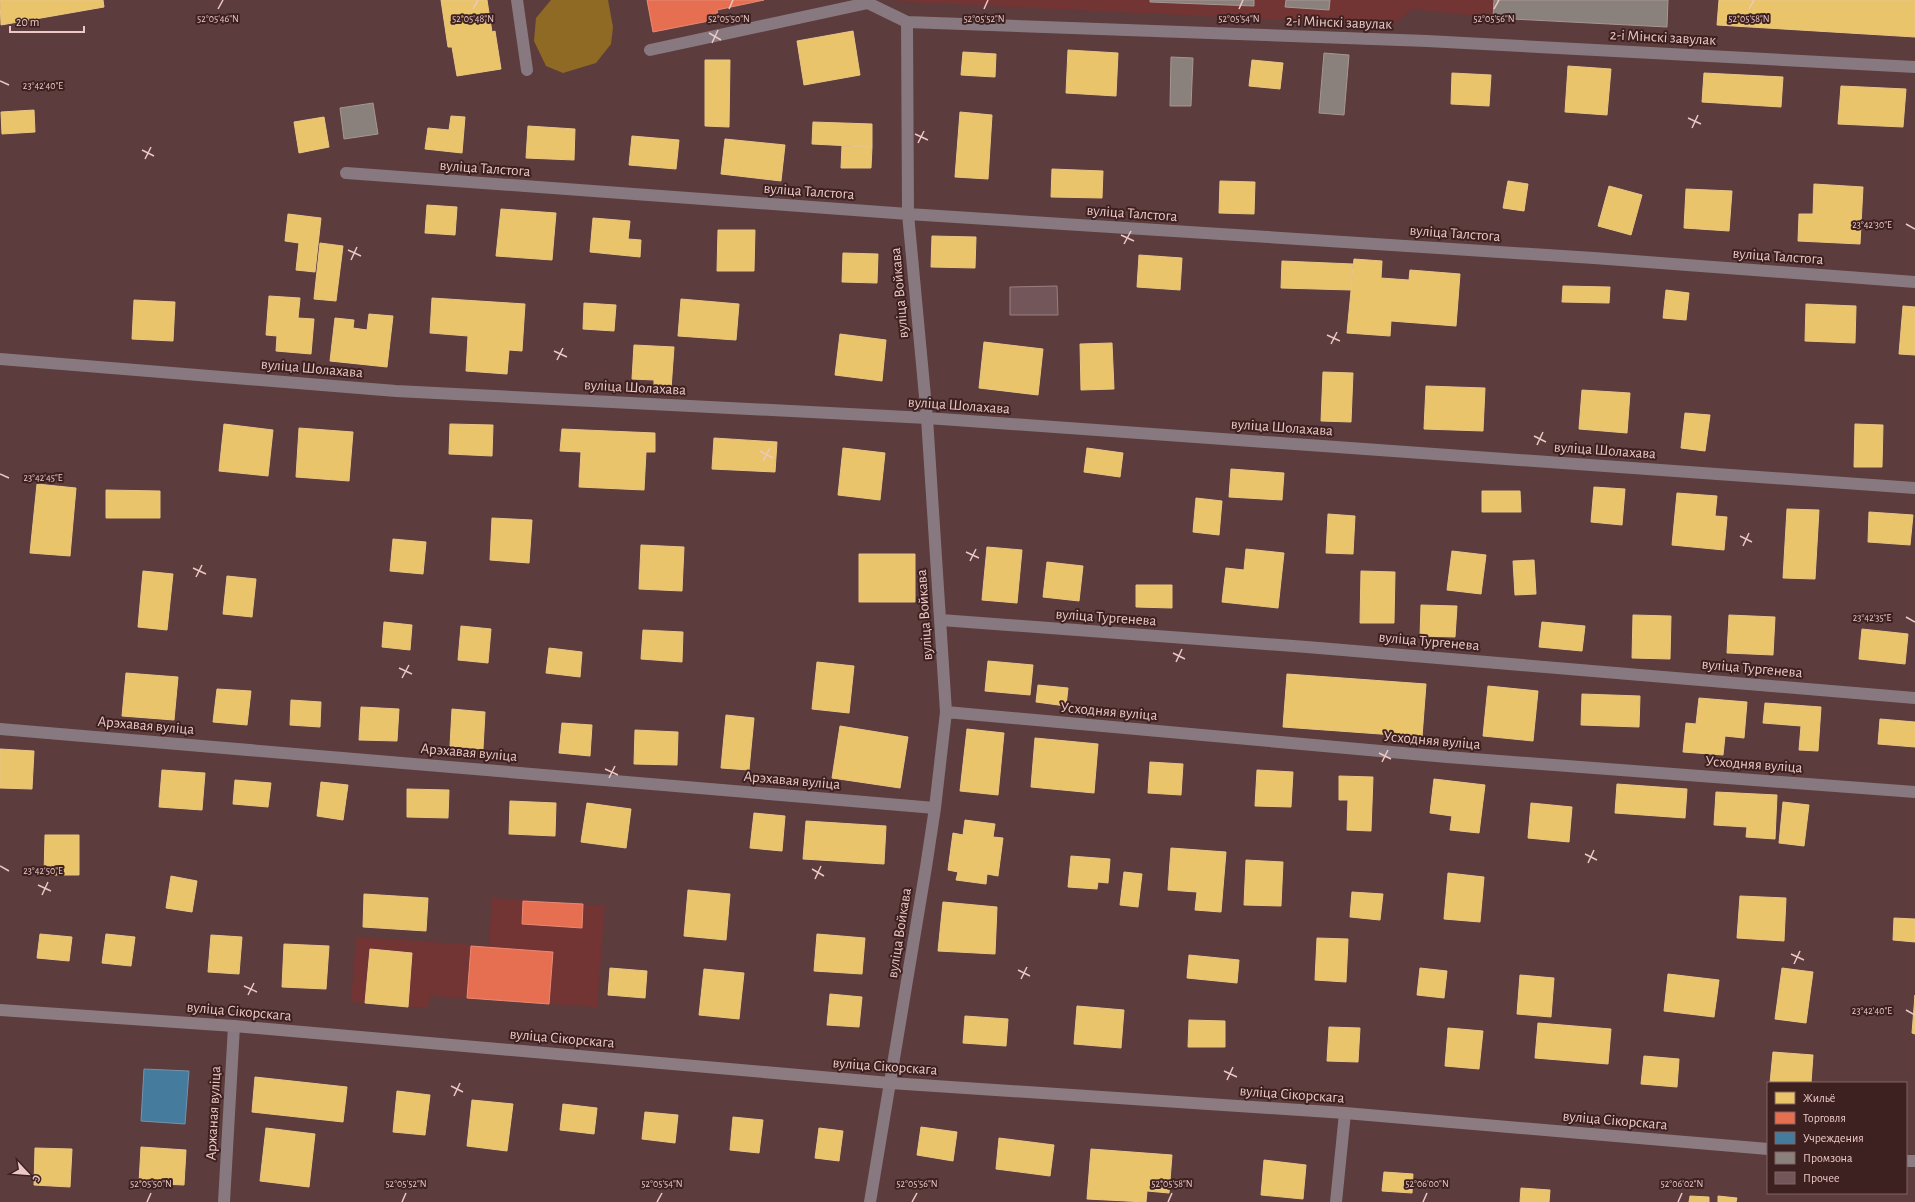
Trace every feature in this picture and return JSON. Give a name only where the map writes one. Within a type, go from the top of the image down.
[{"type":"street","points":[[517,0],[527,70]]},
{"type":"street","name":"2-і Мінскі завулак","points":[[650,50],[868,3],[908,22],[1427,41],[1915,66]]},
{"type":"street","name":"вуліца Войкава","points":[[870,1202],[935,808],[946,712],[927,418],[908,214],[908,22]]},
{"type":"street","name":"вуліца Талстога","points":[[346,174],[908,214],[1594,258],[1915,282]]},
{"type":"street","name":"вуліца Шолахава","points":[[0,359],[396,391],[927,418],[1915,488]]},
{"type":"street","name":"вуліца Тургенева","points":[[941,620],[1307,647],[1915,698]]},
{"type":"street","name":"Усходняя вуліца","points":[[946,712],[1447,757],[1915,792]]},
{"type":"street","name":"Арэхавая вуліца","points":[[0,729],[935,808]]},
{"type":"street","name":"вуліца Сікорскага","points":[[0,1010],[234,1026],[890,1083],[1345,1113],[1767,1149]]},
{"type":"street","name":"Аржаная вуліца","points":[[224,1202],[234,1026]]},
{"type":"street","points":[[1336,1202],[1345,1113]]},
{"type":"shaded area","points":[[551,0],[608,0],[613,27],[611,44],[596,63],[563,73],[546,66],[534,41],[536,18]]},
{"type":"shaded area","points":[[893,0],[1668,0],[1667,27],[1493,18],[1413,9],[1392,25],[906,2]]},
{"type":"shaded area","points":[[492,898],[605,906],[597,1007],[430,996],[428,1008],[351,1002],[356,937],[489,946]]},
{"type":"building: Жильё","points":[[0,0],[103,0],[104,7],[1,25]]},
{"type":"building: Жильё","points":[[441,0],[487,0],[492,32],[495,31],[501,69],[457,76],[452,47],[448,47]]},
{"type":"building: Жильё","points":[[1719,0],[1915,0],[1915,37],[1717,25]]},
{"type":"building: Жильё","points":[[853,31],[860,75],[804,85],[797,41]]},
{"type":"building: Жильё","points":[[1068,50],[1118,53],[1116,96],[1066,93]]},
{"type":"building: Жильё","points":[[963,52],[996,54],[995,77],[961,75]]},
{"type":"building: Жильё","points":[[705,60],[730,60],[729,127],[705,126]]},
{"type":"building: Жильё","points":[[1252,60],[1283,63],[1280,89],[1249,86]]},
{"type":"building: Жильё","points":[[1568,66],[1611,69],[1607,115],[1565,112]]},
{"type":"building: Жильё","points":[[1452,73],[1491,75],[1489,106],[1451,104]]},
{"type":"building: Жильё","points":[[1704,73],[1783,77],[1781,107],[1702,102]]},
{"type":"building: Жильё","points":[[1841,86],[1906,89],[1903,127],[1838,124]]},
{"type":"building: Жильё","points":[[34,110],[35,132],[2,134],[1,112]]},
{"type":"building: Жильё","points":[[960,112],[992,115],[988,179],[955,177]]},
{"type":"building: Жильё","points":[[451,116],[465,117],[462,153],[425,149],[428,128],[449,130]]},
{"type":"building: Жильё","points":[[324,117],[329,147],[299,153],[294,122]]},
{"type":"building: Жильё","points":[[813,122],[872,124],[872,147],[812,144]]},
{"type":"building: Жильё","points":[[528,126],[575,129],[574,160],[526,158]]},
{"type":"building: Жильё","points":[[632,136],[679,140],[676,169],[629,165]]},
{"type":"building: Жильё","points":[[725,139],[785,145],[781,181],[721,174]]},
{"type":"building: Жильё","points":[[842,146],[872,147],[871,168],[841,168]]},
{"type":"building: Жильё","points":[[1052,169],[1103,171],[1102,198],[1051,197]]},
{"type":"building: Жильё","points":[[1220,181],[1255,182],[1254,214],[1219,213]]},
{"type":"building: Жильё","points":[[1508,181],[1528,184],[1524,211],[1503,208]]},
{"type":"building: Жильё","points":[[1814,184],[1863,187],[1860,244],[1798,241],[1799,214],[1813,214]]},
{"type":"building: Жильё","points":[[1609,186],[1642,195],[1631,235],[1598,226]]},
{"type":"building: Жильё","points":[[1686,189],[1732,191],[1729,231],[1684,228]]},
{"type":"building: Жильё","points":[[427,205],[457,207],[455,235],[425,233]]},
{"type":"building: Жильё","points":[[501,209],[556,213],[552,260],[496,256]]},
{"type":"building: Жильё","points":[[288,214],[321,218],[315,272],[296,270],[299,243],[285,241]]},
{"type":"building: Жильё","points":[[593,218],[630,221],[628,239],[641,240],[640,257],[590,252]]},
{"type":"building: Жильё","points":[[718,230],[755,230],[754,271],[717,271]]},
{"type":"building: Жильё","points":[[932,236],[976,237],[975,268],[931,267]]},
{"type":"building: Жильё","points":[[320,243],[343,246],[336,301],[314,299]]},
{"type":"building: Жильё","points":[[843,253],[878,254],[877,283],[842,282]]},
{"type":"building: Жильё","points":[[1139,255],[1182,258],[1180,290],[1137,287]]},
{"type":"building: Жильё","points":[[1354,259],[1382,261],[1381,278],[1409,280],[1410,270],[1460,274],[1456,326],[1391,321],[1390,336],[1347,333]]},
{"type":"building: Жильё","points":[[1282,261],[1353,264],[1351,290],[1281,288]]},
{"type":"building: Жильё","points":[[1563,286],[1610,287],[1609,303],[1562,302]]},
{"type":"building: Жильё","points":[[1666,290],[1689,293],[1686,320],[1663,318]]},
{"type":"building: Жильё","points":[[269,296],[300,298],[298,318],[314,319],[311,354],[276,351],[277,336],[266,335]]},
{"type":"building: Жильё","points":[[432,298],[525,304],[522,351],[509,350],[507,374],[466,371],[468,336],[430,333]]},
{"type":"building: Жильё","points":[[681,299],[739,304],[736,340],[678,336]]},
{"type":"building: Жильё","points":[[134,300],[175,302],[173,341],[132,339]]},
{"type":"building: Жильё","points":[[584,303],[616,305],[614,331],[583,329]]},
{"type":"building: Жильё","points":[[1806,304],[1856,306],[1855,343],[1805,341]]},
{"type":"building: Жильё","points":[[1903,306],[1915,307],[1915,355],[1899,354]]},
{"type":"building: Жильё","points":[[369,314],[393,316],[387,367],[330,361],[335,318],[354,320],[353,328],[367,330]]},
{"type":"building: Жильё","points":[[840,334],[886,340],[882,381],[835,375]]},
{"type":"building: Жильё","points":[[984,342],[1043,349],[1038,395],[979,388]]},
{"type":"building: Жильё","points":[[1112,343],[1114,389],[1081,390],[1080,344]]},
{"type":"building: Жильё","points":[[634,345],[674,347],[671,389],[654,388],[654,380],[632,379]]},
{"type":"building: Жильё","points":[[1323,372],[1353,373],[1351,422],[1321,421]]},
{"type":"building: Жильё","points":[[1426,386],[1485,388],[1483,431],[1424,429]]},
{"type":"building: Жильё","points":[[1582,390],[1630,393],[1627,433],[1579,429]]},
{"type":"building: Жильё","points":[[1685,413],[1710,415],[1705,451],[1681,448]]},
{"type":"building: Жильё","points":[[224,424],[273,430],[268,476],[219,471]]},
{"type":"building: Жильё","points":[[450,424],[493,425],[492,456],[449,454]]},
{"type":"building: Жильё","points":[[1855,424],[1883,425],[1882,467],[1854,467]]},
{"type":"building: Жильё","points":[[299,428],[353,432],[349,481],[296,477]]},
{"type":"building: Жильё","points":[[562,429],[655,433],[655,452],[646,452],[644,490],[579,487],[581,452],[560,451]]},
{"type":"building: Жильё","points":[[714,438],[777,442],[775,472],[712,469]]},
{"type":"building: Жильё","points":[[843,448],[885,453],[880,500],[838,495]]},
{"type":"building: Жильё","points":[[1087,448],[1123,453],[1120,477],[1084,472]]},
{"type":"building: Жильё","points":[[1231,469],[1284,473],[1282,500],[1229,497]]},
{"type":"building: Жильё","points":[[37,484],[76,488],[70,556],[30,553]]},
{"type":"building: Жильё","points":[[1594,487],[1625,489],[1622,525],[1591,522]]},
{"type":"building: Жильё","points":[[106,490],[160,491],[160,518],[106,518]]},
{"type":"building: Жильё","points":[[1482,491],[1520,491],[1521,512],[1482,512]]},
{"type":"building: Жильё","points":[[1677,493],[1717,496],[1715,516],[1727,517],[1724,550],[1672,545]]},
{"type":"building: Жильё","points":[[1196,498],[1222,501],[1219,535],[1193,532]]},
{"type":"building: Жильё","points":[[1787,509],[1819,510],[1815,579],[1783,578]]},
{"type":"building: Жильё","points":[[1869,512],[1913,515],[1910,545],[1868,542]]},
{"type":"building: Жильё","points":[[1328,514],[1355,516],[1353,554],[1326,553]]},
{"type":"building: Жильё","points":[[492,518],[532,520],[529,563],[490,560]]},
{"type":"building: Жильё","points":[[393,539],[426,542],[423,574],[390,571]]},
{"type":"building: Жильё","points":[[641,545],[684,547],[682,591],[639,589]]},
{"type":"building: Жильё","points":[[987,547],[1022,550],[1017,603],[982,600]]},
{"type":"building: Жильё","points":[[1246,549],[1284,553],[1278,608],[1222,602],[1226,568],[1244,570]]},
{"type":"building: Жильё","points":[[1452,551],[1486,555],[1481,594],[1447,590]]},
{"type":"building: Жильё","points":[[859,554],[915,554],[915,602],[859,602]]},
{"type":"building: Жильё","points":[[1534,560],[1536,594],[1515,595],[1513,561]]},
{"type":"building: Жильё","points":[[1047,562],[1083,566],[1079,601],[1043,597]]},
{"type":"building: Жильё","points":[[143,571],[173,574],[167,630],[138,627]]},
{"type":"building: Жильё","points":[[1361,571],[1395,572],[1394,623],[1360,623]]},
{"type":"building: Жильё","points":[[227,576],[256,579],[252,617],[223,614]]},
{"type":"building: Жильё","points":[[1136,585],[1172,585],[1172,608],[1136,607]]},
{"type":"building: Жильё","points":[[1421,605],[1457,606],[1455,637],[1420,636]]},
{"type":"building: Жильё","points":[[1633,615],[1671,616],[1670,659],[1632,658]]},
{"type":"building: Жильё","points":[[1729,615],[1775,617],[1773,655],[1727,653]]},
{"type":"building: Жильё","points":[[384,622],[412,625],[410,650],[382,647]]},
{"type":"building: Жильё","points":[[1542,622],[1585,626],[1582,651],[1539,647]]},
{"type":"building: Жильё","points":[[461,626],[491,629],[488,663],[458,660]]},
{"type":"building: Жильё","points":[[1862,629],[1908,634],[1905,664],[1859,659]]},
{"type":"building: Жильё","points":[[643,630],[683,632],[682,662],[641,659]]},
{"type":"building: Жильё","points":[[549,648],[582,652],[580,677],[546,673]]},
{"type":"building: Жильё","points":[[988,661],[1033,665],[1030,695],[985,691]]},
{"type":"building: Жильё","points":[[817,662],[854,666],[849,713],[812,709]]},
{"type":"building: Жильё","points":[[126,673],[178,677],[174,720],[122,716]]},
{"type":"building: Жильё","points":[[1287,674],[1426,684],[1422,737],[1283,727]]},
{"type":"building: Жильё","points":[[1038,685],[1068,688],[1066,706],[1036,702]]},
{"type":"building: Жильё","points":[[1488,686],[1538,691],[1533,741],[1483,736]]},
{"type":"building: Жильё","points":[[217,689],[251,691],[247,725],[213,722]]},
{"type":"building: Жильё","points":[[1582,694],[1640,696],[1639,727],[1581,725]]},
{"type":"building: Жильё","points":[[1699,698],[1747,702],[1744,738],[1725,736],[1723,755],[1683,752],[1686,723],[1696,724]]},
{"type":"building: Жильё","points":[[291,700],[321,702],[320,727],[290,725]]},
{"type":"building: Жильё","points":[[1765,703],[1821,707],[1818,751],[1799,750],[1801,726],[1763,723]]},
{"type":"building: Жильё","points":[[361,707],[399,709],[397,741],[359,740]]},
{"type":"building: Жильё","points":[[452,709],[485,712],[483,749],[450,746]]},
{"type":"building: Жильё","points":[[726,715],[754,718],[749,770],[721,768]]},
{"type":"building: Жильё","points":[[1880,719],[1915,722],[1915,747],[1878,744]]},
{"type":"building: Жильё","points":[[562,723],[592,725],[590,756],[559,753]]},
{"type":"building: Жильё","points":[[840,726],[908,737],[900,788],[832,778]]},
{"type":"building: Жильё","points":[[967,729],[1004,733],[998,795],[960,791]]},
{"type":"building: Жильё","points":[[635,730],[678,732],[677,765],[634,764]]},
{"type":"building: Жильё","points":[[1035,738],[1098,744],[1094,793],[1031,787]]},
{"type":"building: Жильё","points":[[0,749],[34,751],[32,789],[0,788]]},
{"type":"building: Жильё","points":[[1150,762],[1183,764],[1181,795],[1148,793]]},
{"type":"building: Жильё","points":[[162,770],[205,773],[202,810],[159,807]]},
{"type":"building: Жильё","points":[[1257,770],[1293,772],[1291,807],[1255,806]]},
{"type":"building: Жильё","points":[[1339,776],[1373,777],[1371,831],[1347,830],[1348,800],[1339,800]]},
{"type":"building: Жильё","points":[[1434,779],[1485,785],[1479,833],[1450,830],[1452,816],[1430,813]]},
{"type":"building: Жильё","points":[[235,780],[271,783],[268,807],[233,804]]},
{"type":"building: Жильё","points":[[321,782],[348,785],[343,820],[317,816]]},
{"type":"building: Жильё","points":[[1617,784],[1687,789],[1685,818],[1615,813]]},
{"type":"building: Жильё","points":[[407,789],[449,790],[448,818],[407,817]]},
{"type":"building: Жильё","points":[[1716,792],[1777,795],[1775,839],[1746,837],[1747,827],[1714,825]]},
{"type":"building: Жильё","points":[[510,801],[556,803],[555,836],[509,834]]},
{"type":"building: Жильё","points":[[1783,802],[1809,805],[1804,846],[1779,843]]},
{"type":"building: Жильё","points":[[587,803],[631,809],[626,848],[581,842]]},
{"type":"building: Жильё","points":[[1531,803],[1572,807],[1569,842],[1528,838]]},
{"type":"building: Жильё","points":[[754,813],[785,816],[782,851],[750,848]]},
{"type":"building: Жильё","points":[[965,820],[995,824],[993,837],[1003,838],[998,876],[987,874],[986,884],[956,880],[958,872],[948,870],[953,833],[963,835]]},
{"type":"building: Жильё","points":[[806,821],[886,826],[884,864],[803,859]]},
{"type":"building: Жильё","points":[[45,835],[79,835],[79,875],[44,875]]},
{"type":"building: Жильё","points":[[1171,848],[1226,852],[1221,912],[1195,910],[1197,892],[1168,890]]},
{"type":"building: Жильё","points":[[1071,856],[1110,859],[1108,883],[1098,882],[1097,889],[1068,887]]},
{"type":"building: Жильё","points":[[1246,860],[1283,862],[1281,906],[1244,905]]},
{"type":"building: Жильё","points":[[1124,872],[1142,874],[1138,907],[1120,905]]},
{"type":"building: Жильё","points":[[1448,873],[1484,877],[1480,922],[1444,919]]},
{"type":"building: Жильё","points":[[171,876],[197,881],[192,912],[166,908]]},
{"type":"building: Жильё","points":[[688,890],[730,894],[726,940],[684,936]]},
{"type":"building: Жильё","points":[[1352,892],[1383,894],[1380,920],[1350,917]]},
{"type":"building: Жильё","points":[[364,894],[428,898],[426,931],[363,927]]},
{"type":"building: Жильё","points":[[1740,896],[1786,898],[1784,941],[1737,938]]},
{"type":"building: Жильё","points":[[943,902],[997,907],[995,954],[938,951]]},
{"type":"building: Жильё","points":[[1894,918],[1915,919],[1915,942],[1893,940]]},
{"type":"building: Жильё","points":[[40,934],[72,937],[69,961],[37,958]]},
{"type":"building: Жильё","points":[[106,934],[135,937],[131,966],[102,963]]},
{"type":"building: Жильё","points":[[817,934],[865,938],[862,974],[814,971]]},
{"type":"building: Жильё","points":[[211,935],[242,937],[239,974],[208,972]]},
{"type":"building: Жильё","points":[[1317,938],[1348,939],[1346,982],[1315,980]]},
{"type":"building: Жильё","points":[[284,944],[329,946],[326,989],[282,987]]},
{"type":"building: Жильё","points":[[370,949],[412,953],[408,1007],[365,1003]]},
{"type":"building: Жильё","points":[[1189,955],[1239,960],[1237,983],[1187,978]]},
{"type":"building: Жильё","points":[[610,968],[647,971],[645,998],[608,995]]},
{"type":"building: Жильё","points":[[1420,968],[1447,971],[1444,998],[1417,995]]},
{"type":"building: Жильё","points":[[1782,968],[1813,972],[1806,1023],[1775,1019]]},
{"type":"building: Жильё","points":[[704,969],[744,973],[739,1019],[699,1015]]},
{"type":"building: Жильё","points":[[1668,974],[1719,980],[1714,1017],[1664,1011]]},
{"type":"building: Жильё","points":[[1520,975],[1554,978],[1551,1017],[1517,1014]]},
{"type":"building: Жильё","points":[[830,994],[862,997],[859,1027],[827,1025]]},
{"type":"building: Жильё","points":[[1915,995],[1915,1034],[1912,1033]]},
{"type":"building: Жильё","points":[[1077,1006],[1124,1010],[1121,1048],[1074,1044]]},
{"type":"building: Жильё","points":[[965,1016],[1008,1019],[1006,1046],[963,1043]]},
{"type":"building: Жильё","points":[[1189,1020],[1225,1021],[1225,1047],[1188,1047]]},
{"type":"building: Жильё","points":[[1538,1023],[1611,1029],[1608,1064],[1535,1058]]},
{"type":"building: Жильё","points":[[1329,1027],[1360,1028],[1358,1062],[1327,1061]]},
{"type":"building: Жильё","points":[[1448,1028],[1483,1031],[1479,1069],[1445,1066]]},
{"type":"building: Жильё","points":[[1773,1052],[1813,1055],[1811,1082],[1770,1082]]},
{"type":"building: Жильё","points":[[1644,1056],[1679,1059],[1677,1087],[1641,1084]]},
{"type":"building: Жильё","points":[[255,1077],[347,1087],[343,1122],[252,1112]]},
{"type":"building: Жильё","points":[[397,1091],[430,1095],[425,1135],[393,1132]]},
{"type":"building: Жильё","points":[[472,1100],[513,1104],[507,1151],[467,1146]]},
{"type":"building: Жильё","points":[[563,1104],[597,1108],[594,1134],[560,1130]]},
{"type":"building: Жильё","points":[[645,1112],[678,1115],[675,1143],[642,1139]]},
{"type":"building: Жильё","points":[[733,1117],[763,1120],[759,1153],[730,1150]]},
{"type":"building: Жильё","points":[[921,1127],[957,1132],[953,1161],[917,1155]]},
{"type":"building: Жильё","points":[[266,1128],[315,1134],[309,1187],[260,1181]]},
{"type":"building: Жильё","points":[[819,1128],[843,1131],[839,1161],[815,1158]]},
{"type":"building: Жильё","points":[[999,1138],[1054,1145],[1050,1176],[996,1169]]},
{"type":"building: Жильё","points":[[141,1147],[186,1150],[184,1185],[139,1183]]},
{"type":"building: Жильё","points":[[35,1148],[72,1149],[70,1187],[34,1185]]},
{"type":"building: Жильё","points":[[1091,1149],[1172,1155],[1169,1193],[1147,1191],[1146,1202],[1087,1199]]},
{"type":"building: Жильё","points":[[1264,1160],[1306,1165],[1303,1199],[1261,1195]]},
{"type":"building: Жильё","points":[[1384,1172],[1413,1174],[1412,1193],[1382,1191]]},
{"type":"building: Жильё","points":[[1521,1188],[1550,1190],[1549,1202],[1520,1202]]},
{"type":"building: Жильё","points":[[1690,1196],[1709,1197],[1709,1202],[1689,1202]]},
{"type":"building: Жильё","points":[[1718,1196],[1737,1198],[1736,1202],[1718,1202]]},
{"type":"building: Торговля","points":[[647,0],[764,0],[717,10],[719,19],[653,32]]},
{"type":"building: Торговля","points":[[523,901],[583,904],[582,928],[522,924]]},
{"type":"building: Торговля","points":[[471,946],[553,952],[549,1004],[467,998]]},
{"type":"building: Учреждения","points":[[144,1069],[189,1071],[185,1124],[141,1121]]},
{"type":"building: Промзона","points":[[1150,0],[1254,0],[1254,6],[1150,2]]},
{"type":"building: Промзона","points":[[1286,0],[1330,0],[1329,10],[1285,7]]},
{"type":"building: Промзона","points":[[1494,0],[1668,0],[1667,27],[1493,18]]},
{"type":"building: Промзона","points":[[1324,53],[1349,55],[1344,115],[1319,113]]},
{"type":"building: Промзона","points":[[1171,57],[1193,58],[1191,106],[1170,106]]},
{"type":"building: Промзона","points":[[373,103],[378,134],[344,139],[340,108]]},
{"type":"building: Прочее","points":[[1057,286],[1058,315],[1010,315],[1010,287]]}]
